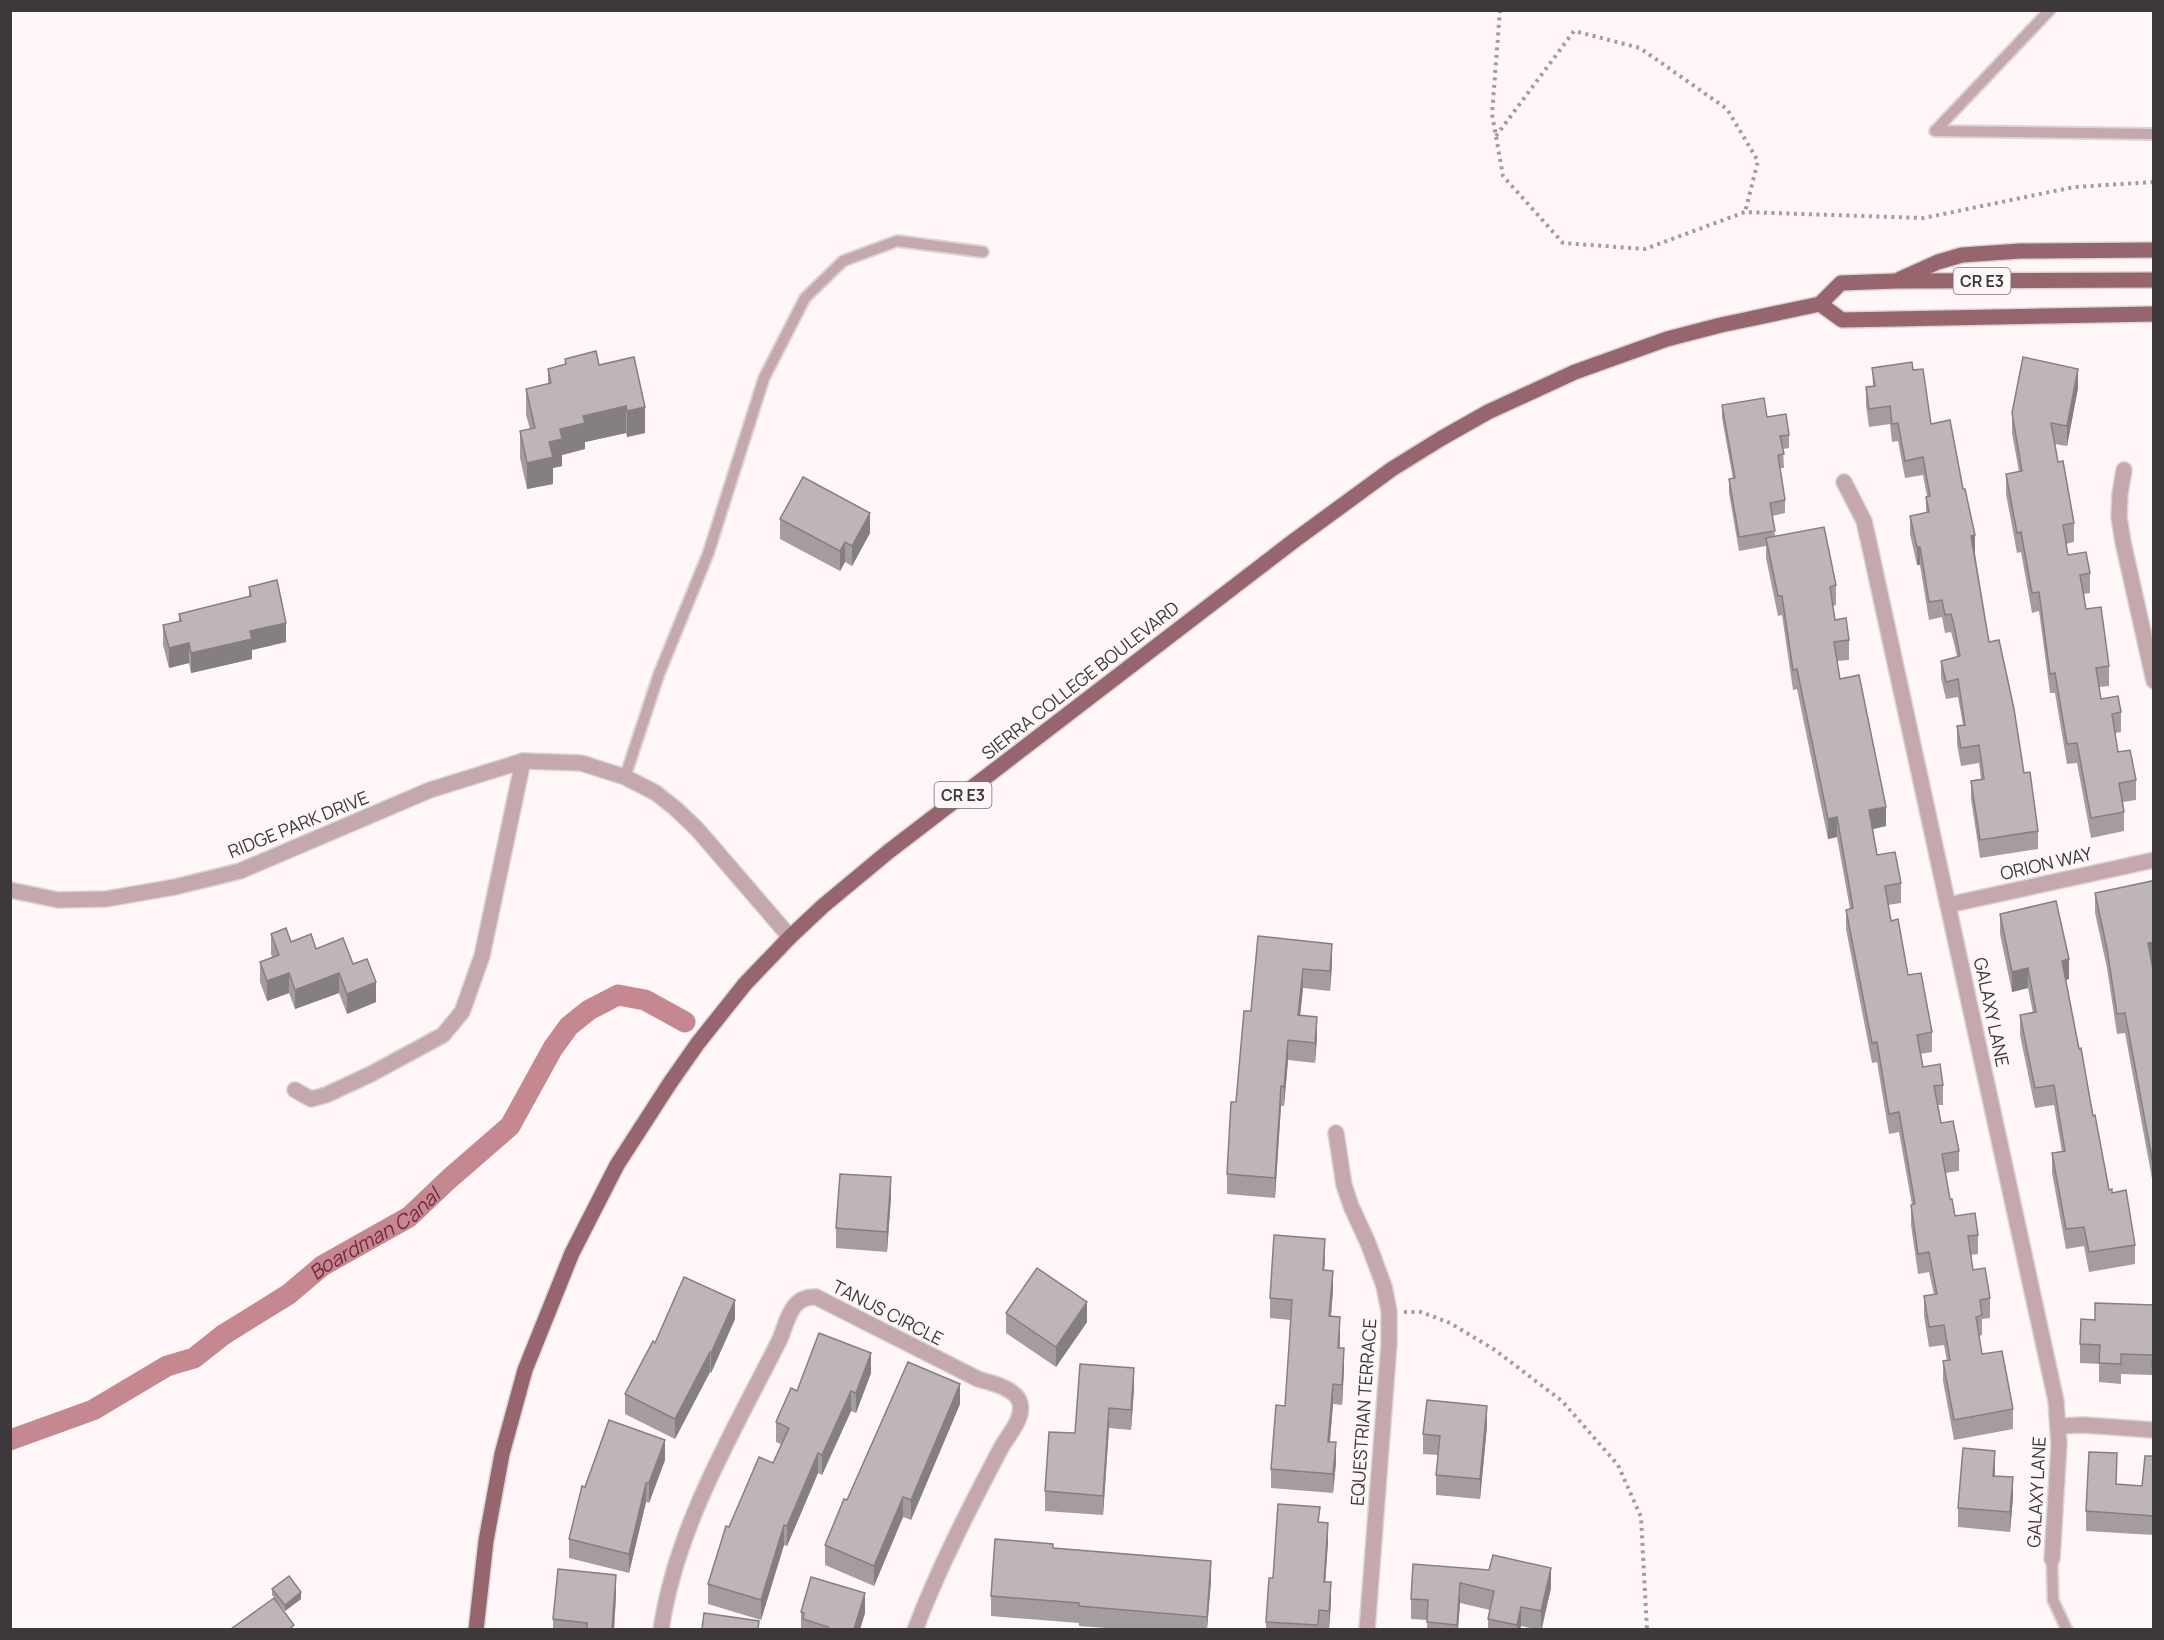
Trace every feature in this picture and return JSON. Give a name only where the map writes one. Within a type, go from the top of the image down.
[{"type":"main road","points":[[1896,281],[1938,262],[1962,255],[2020,251],[2154,250]]},
{"type":"main road","name":"CR E3","points":[[2154,280],[1841,283],[1820,304],[1842,320],[2154,314]]},
{"type":"main road","name":"SIERRA COLLEGE BOULEVARD","points":[[476,1629],[486,1540],[502,1454],[525,1370],[572,1253],[617,1165],[670,1083],[698,1043],[745,984],[790,937],[865,870],[1238,583],[1344,502],[1442,438],[1528,392],[1621,354],[1721,325],[1820,304]]},
{"type":"street","points":[[2124,470],[2120,494],[2123,542],[2154,681]]},
{"type":"street","name":"GALAXY LANE","points":[[1844,482],[1864,522],[1869,543],[2051,1376],[2059,1426],[2052,1559]]},
{"type":"street","name":"RIDGE PARK DRIVE","points":[[10,890],[58,900],[106,899],[175,887],[240,871],[430,790],[523,761],[581,763],[625,777],[656,793],[676,808],[790,937]]},
{"type":"street","points":[[295,1090],[311,1099],[326,1095],[371,1074],[443,1035],[462,1012],[482,956],[523,761]]},
{"type":"street","name":"ORION WAY","points":[[1948,905],[2154,860]]},
{"type":"street","name":"EQUESTRIAN TERRACE","points":[[1336,1133],[1344,1185],[1379,1269],[1389,1311],[1389,1344],[1367,1629]]},
{"type":"street","name":"TANUS CIRCLE","points":[[661,1629],[681,1550],[711,1477],[795,1304],[805,1297],[816,1298],[978,1378],[999,1386],[1013,1393],[1020,1402],[1020,1415],[1002,1446],[931,1590],[915,1629]]},
{"type":"street","points":[[2059,1426],[2084,1425],[2154,1430]]},
{"type":"lane","points":[[2050,10],[1935,131],[2154,134]]},
{"type":"lane","points":[[625,777],[659,674],[708,554],[764,378],[806,298],[843,261],[897,241],[983,252]]},
{"type":"lane","points":[[2052,1559],[2053,1600],[2067,1629]]},
{"type":"path","points":[[1500,10],[1492,114],[1503,176],[1563,243],[1645,249],[1745,212],[1924,218],[2074,187],[2154,183]]},
{"type":"path","points":[[1496,136],[1574,31],[1640,48],[1728,110],[1758,161],[1745,212]]},
{"type":"path","points":[[1389,1311],[1421,1312],[1450,1323],[1495,1350],[1562,1401],[1618,1465],[1641,1517],[1647,1629]]},
{"type":"building","points":[[596,351],[599,365],[634,357],[645,407],[627,411],[626,406],[583,416],[585,423],[560,429],[562,439],[549,442],[553,457],[527,463],[520,431],[535,428],[526,389],[551,383],[548,369],[566,364],[565,359]]},
{"type":"building","points":[[2023,357],[2078,369],[2067,426],[2051,423],[2058,462],[2063,461],[2074,523],[2063,525],[2068,555],[2086,552],[2090,573],[2080,575],[2086,609],[2101,607],[2109,666],[2096,668],[2101,699],[2118,696],[2121,712],[2112,714],[2118,752],[2130,750],[2136,780],[2119,783],[2124,812],[2091,818],[2077,743],[2067,744],[2055,673],[2050,674],[2039,592],[2032,593],[2021,532],[2017,533],[2006,474],[2022,471],[2012,413]]},
{"type":"building","points":[[1912,362],[1913,370],[1923,369],[1931,424],[1950,420],[1963,489],[1965,489],[1975,535],[1971,536],[1989,642],[1999,640],[2014,709],[2024,773],[2030,772],[2038,831],[1980,840],[1971,781],[1984,779],[1979,745],[1961,748],[1957,726],[1965,725],[1958,679],[1946,682],[1941,661],[1960,656],[1954,625],[1951,614],[1945,615],[1942,600],[1929,602],[1920,547],[1917,547],[1910,516],[1929,512],[1926,497],[1930,496],[1923,457],[1905,461],[1898,423],[1892,424],[1890,406],[1869,409],[1866,387],[1875,386],[1872,368]]},
{"type":"building","points":[[1764,398],[1767,417],[1786,414],[1789,435],[1780,436],[1784,454],[1778,455],[1785,500],[1770,503],[1775,531],[1739,537],[1729,479],[1735,478],[1722,405]]},
{"type":"building","points":[[803,477],[870,513],[852,546],[845,542],[840,551],[780,519]]},
{"type":"building","points":[[1824,527],[1836,585],[1830,587],[1835,620],[1846,618],[1849,640],[1834,642],[1840,679],[1859,675],[1886,807],[1869,810],[1877,855],[1895,852],[1901,883],[1885,886],[1891,921],[1898,919],[1908,975],[1921,973],[1932,1032],[1917,1035],[1923,1067],[1940,1064],[1943,1085],[1934,1086],[1941,1123],[1953,1121],[1959,1151],[1942,1154],[1950,1199],[1952,1199],[1955,1216],[1975,1213],[1978,1235],[1968,1236],[1973,1270],[1985,1268],[1990,1298],[1980,1300],[1982,1315],[1976,1317],[1982,1354],[2002,1351],[2013,1409],[1954,1420],[1943,1361],[1950,1360],[1944,1325],[1929,1327],[1924,1296],[1937,1294],[1929,1252],[1918,1254],[1911,1205],[1915,1204],[1899,1112],[1889,1114],[1877,1042],[1872,1043],[1846,910],[1853,908],[1837,817],[1828,819],[1797,669],[1793,670],[1782,596],[1778,596],[1766,538]]},
{"type":"building","points":[[277,580],[286,623],[250,631],[252,639],[191,653],[189,643],[169,648],[163,625],[181,621],[179,614],[251,596],[249,587]]},
{"type":"building","points":[[2152,881],[2154,942],[2148,943],[2154,975],[2154,1164],[2125,1013],[2117,1014],[2095,893]]},
{"type":"building","points":[[2056,901],[2069,959],[2062,961],[2109,1190],[2112,1189],[2112,1193],[2126,1190],[2135,1245],[2089,1252],[2084,1227],[2066,1229],[2052,1153],[2065,1151],[2054,1085],[2035,1088],[2020,1015],[2036,1012],[2028,968],[2012,972],[2000,914]]},
{"type":"building","points":[[286,928],[291,942],[311,934],[316,949],[343,938],[353,964],[367,959],[376,982],[347,994],[339,973],[295,990],[289,973],[267,981],[260,962],[279,955],[271,934]]},
{"type":"building","points":[[1258,936],[1332,944],[1330,971],[1303,969],[1298,1015],[1317,1017],[1315,1043],[1288,1040],[1284,1087],[1281,1086],[1275,1178],[1227,1174],[1231,1102],[1236,1102],[1244,1011],[1251,1011]]},
{"type":"building","points":[[840,1174],[891,1177],[887,1232],[836,1228]]},
{"type":"building","points":[[1274,1235],[1325,1239],[1323,1270],[1333,1271],[1329,1316],[1340,1317],[1338,1348],[1344,1348],[1342,1385],[1333,1384],[1328,1442],[1336,1442],[1333,1474],[1271,1469],[1276,1405],[1285,1406],[1292,1300],[1270,1298]]},
{"type":"building","points":[[1037,1268],[1087,1302],[1056,1347],[1006,1313]]},
{"type":"building","points":[[684,1277],[735,1300],[711,1353],[675,1419],[625,1394],[653,1341],[655,1343]]},
{"type":"building","points":[[2095,1303],[2154,1305],[2154,1366],[2152,1366],[2153,1355],[2121,1354],[2121,1364],[2099,1363],[2100,1345],[2080,1344],[2081,1319],[2095,1320]]},
{"type":"building","points":[[819,1333],[871,1353],[856,1393],[851,1391],[822,1455],[818,1453],[787,1526],[784,1525],[761,1600],[708,1584],[726,1526],[729,1527],[759,1457],[773,1463],[789,1428],[776,1422],[791,1388],[797,1391]]},
{"type":"building","points":[[908,1362],[960,1384],[911,1500],[903,1497],[874,1566],[825,1545]]},
{"type":"building","points":[[1080,1364],[1134,1368],[1131,1410],[1109,1408],[1103,1496],[1045,1491],[1049,1432],[1075,1433]]},
{"type":"building","points":[[1427,1400],[1487,1406],[1480,1479],[1436,1475],[1440,1436],[1423,1434]]},
{"type":"building","points":[[609,1420],[665,1440],[649,1483],[646,1483],[629,1554],[569,1539],[582,1486],[585,1487]]},
{"type":"building","points":[[1963,1448],[1995,1451],[1993,1476],[2013,1477],[2010,1512],[1958,1508]]},
{"type":"building","points":[[2089,1452],[2117,1453],[2116,1484],[2142,1486],[2145,1456],[2154,1456],[2154,1516],[2086,1511]]},
{"type":"building","points":[[1278,1504],[1320,1507],[1318,1522],[1328,1523],[1324,1582],[1331,1582],[1329,1611],[1319,1610],[1318,1625],[1266,1622],[1269,1578],[1273,1578]]},
{"type":"building","points":[[995,1539],[1053,1544],[1053,1548],[1211,1561],[1207,1617],[991,1596]]},
{"type":"building","points":[[1493,1555],[1551,1568],[1541,1611],[1521,1607],[1517,1625],[1488,1619],[1494,1591],[1460,1583],[1457,1625],[1427,1622],[1428,1600],[1411,1599],[1413,1564],[1489,1570]]},
{"type":"building","points":[[558,1569],[616,1575],[612,1629],[587,1629],[587,1623],[553,1619]]},
{"type":"building","points":[[289,1576],[301,1592],[285,1605],[272,1589]]},
{"type":"building","points":[[811,1577],[865,1593],[854,1629],[828,1629],[828,1627],[803,1619],[804,1613],[801,1612]]},
{"type":"building","points":[[274,1598],[294,1625],[289,1629],[231,1629]]},
{"type":"building","points":[[704,1613],[759,1621],[758,1629],[702,1629]]},
{"type":"waterway","name":"Boardman Canal","points":[[10,1440],[93,1410],[167,1366],[194,1358],[223,1335],[289,1294],[322,1266],[409,1217],[510,1126],[553,1048],[569,1026],[589,1010],[618,995],[645,1000],[685,1022]]}]
